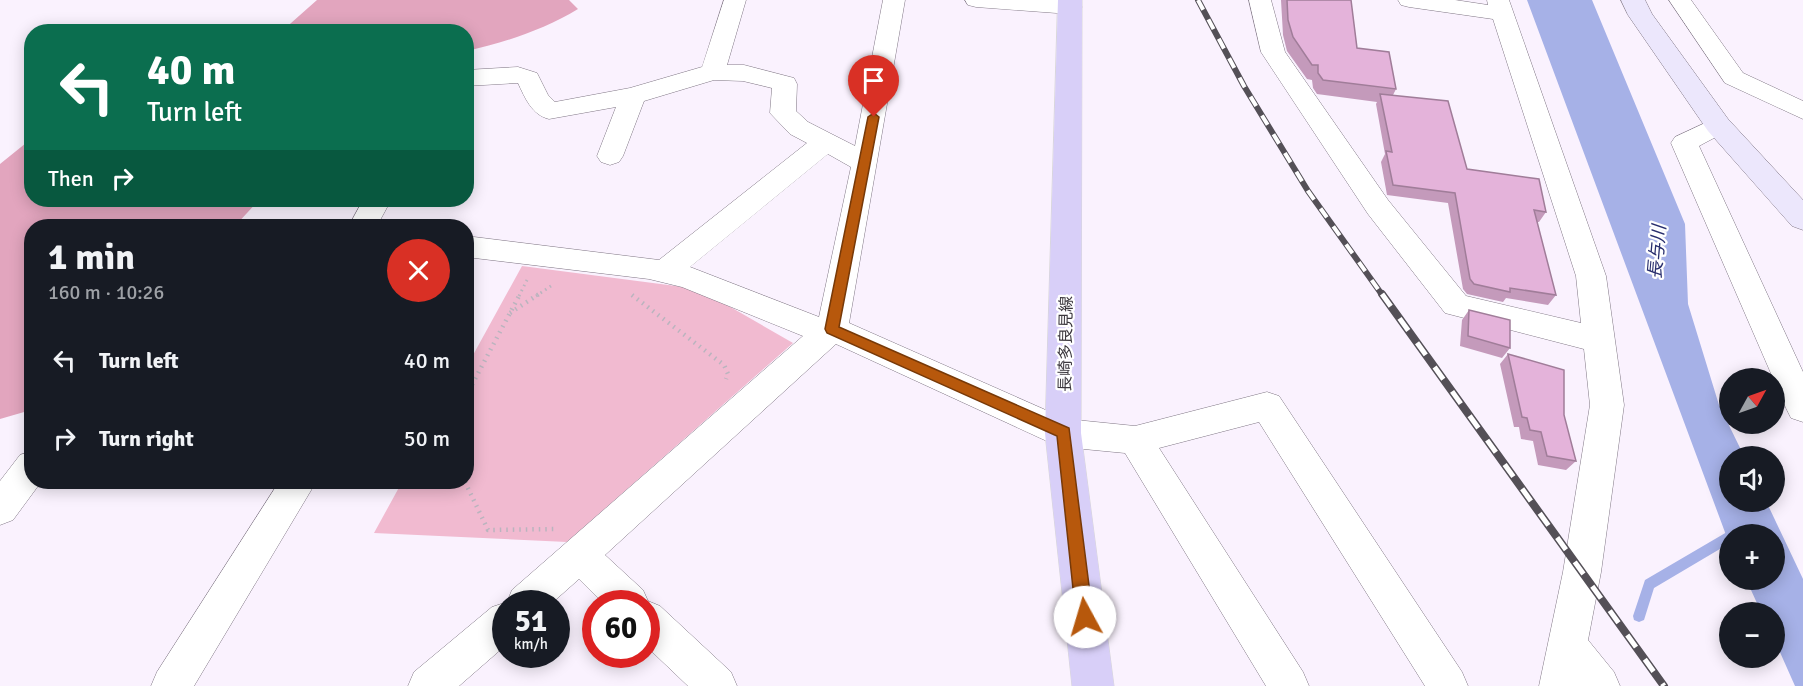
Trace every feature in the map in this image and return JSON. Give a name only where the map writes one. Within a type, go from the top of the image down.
[{"type":"main road","name":"長崎多良見線","points":[[1070,4],[1064,433],[1093,686]]},
{"type":"street","points":[[713,72],[735,0]]},
{"type":"street","points":[[535,590],[572,542],[829,331],[865,163],[894,0]]},
{"type":"street","points":[[976,0],[1070,4]]},
{"type":"street","points":[[1260,0],[1273,52],[1378,207],[1456,305],[1599,340]]},
{"type":"street","points":[[1409,0],[1501,7],[1591,276],[1606,405],[1582,572],[1559,686]]},
{"type":"street","points":[[1634,0],[1640,15],[1718,126],[1803,219]]},
{"type":"street","points":[[1680,0],[1734,78],[1803,111]]},
{"type":"street","points":[[474,78],[518,75],[528,78],[537,98],[549,111],[633,96],[713,72],[744,73],[785,84],[783,113],[799,128],[865,163]]},
{"type":"street","points":[[610,156],[633,96]]},
{"type":"street","points":[[1718,126],[1684,143],[1803,408]]},
{"type":"street","points":[[664,272],[826,142]]},
{"type":"street","points":[[474,247],[664,272],[689,278],[829,331],[1064,433],[1135,440],[1267,406],[1448,686]]},
{"type":"street","points":[[1135,440],[1289,686]]},
{"type":"street","points":[[0,509],[24,477]]},
{"type":"street","points":[[171,686],[294,489]]},
{"type":"street","points":[[572,542],[618,590]]},
{"type":"street","points":[[428,686],[492,632]]},
{"type":"street","points":[[660,632],[717,686]]},
{"type":"street","points":[[1566,644],[1600,686]]},
{"type":"path","points":[[474,381],[528,277],[537,278]]},
{"type":"path","points":[[510,314],[547,291],[555,280],[546,279]]},
{"type":"path","points":[[623,289],[724,365],[728,374],[723,388]]},
{"type":"path","points":[[468,489],[488,531],[572,542]]},
{"type":"shaded area","points":[[317,0],[569,0],[578,9],[524,34],[474,49],[474,24],[290,24]]},
{"type":"shaded area","points":[[24,145],[24,207],[253,207],[241,219],[24,219],[24,412],[0,419],[0,164]]},
{"type":"shaded area","points":[[522,266],[699,289],[793,343],[567,542],[374,533],[398,489],[474,489],[474,353]]},
{"type":"water","name":"長与川","points":[[1527,0],[1592,0],[1685,224],[1688,304],[1719,405],[1719,434],[1733,434],[1739,446],[1719,446],[1719,512],[1771,512],[1777,524],[1722,524]]},
{"type":"water","points":[[1785,541],[1803,579],[1803,686],[1795,686],[1785,664],[1785,602],[1756,602],[1751,590],[1785,590]]},
{"type":"building","points":[[1287,0],[1351,0],[1357,48],[1389,52],[1396,89],[1323,80],[1318,73],[1318,65],[1312,65],[1293,37],[1288,20]]},
{"type":"building","points":[[1380,94],[1448,101],[1467,169],[1539,179],[1546,212],[1534,210],[1556,295],[1510,288],[1510,292],[1474,284],[1470,279],[1455,193],[1393,185],[1386,151],[1392,152]]},
{"type":"building","points":[[1469,310],[1510,320],[1510,348],[1468,336]]},
{"type":"building","points":[[1508,354],[1564,370],[1564,415],[1576,461],[1547,456],[1541,432],[1530,430],[1527,418],[1522,417]]},
{"type":"waterway","points":[[1639,616],[1649,584],[1719,543]]},
{"type":"railway","points":[[1198,0],[1244,86],[1308,191],[1383,296]]},
{"type":"railway","points":[[1382,294],[1664,686]]},
{"type":"route","points":[[874,117],[832,329],[1064,433],[1085,617]]}]
